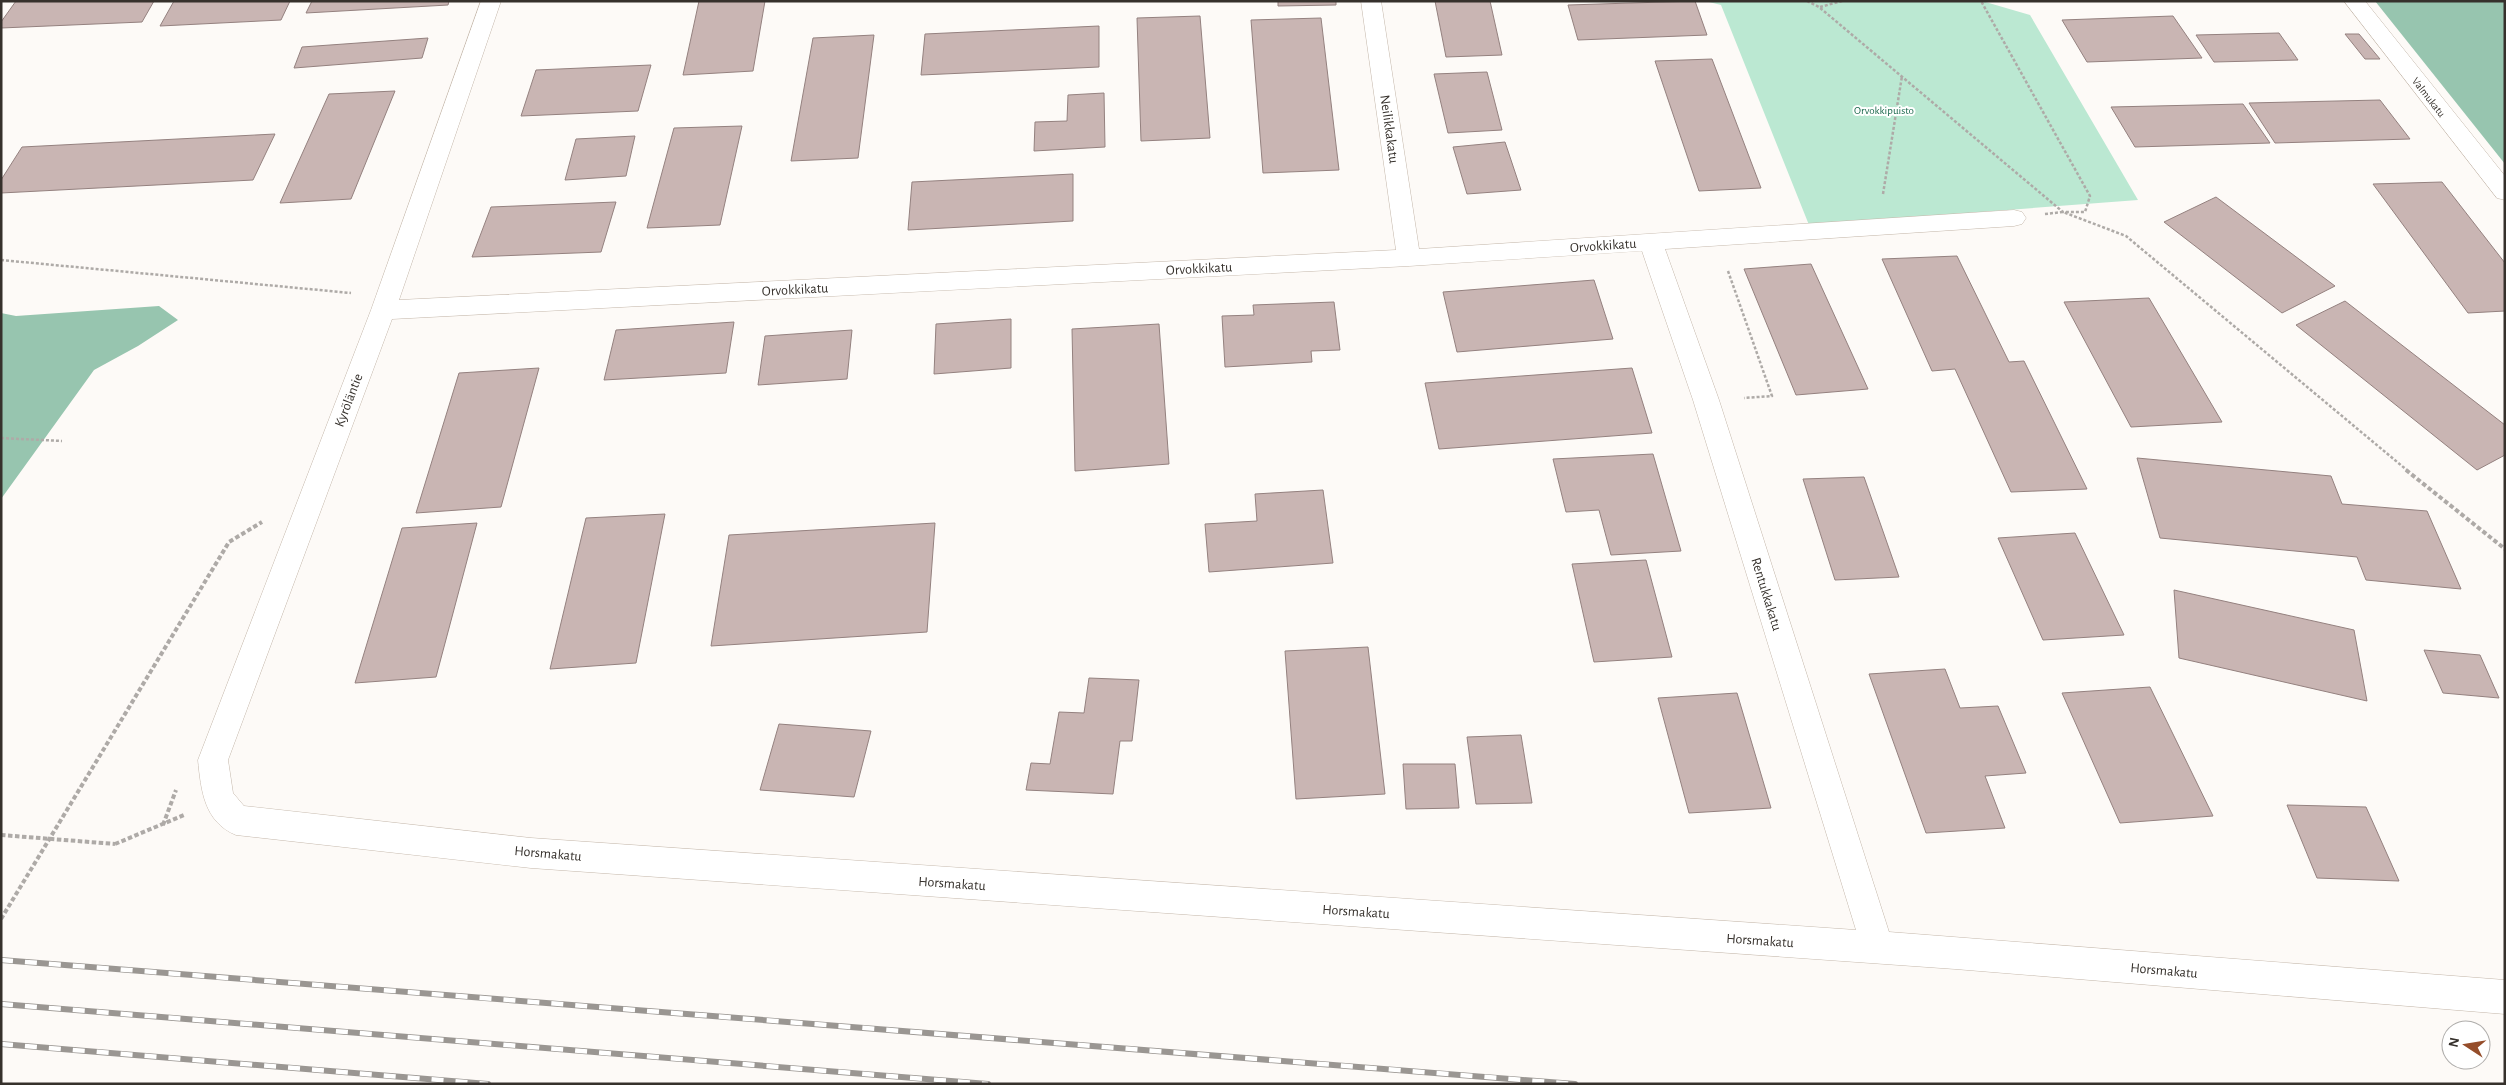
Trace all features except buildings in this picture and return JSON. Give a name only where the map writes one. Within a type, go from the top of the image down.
[{"type":"street","name":"Kyröläntie","points":[[218,799],[214,760],[386,301],[491,1]]},
{"type":"street","name":"Neilikkakatu","points":[[1371,1],[1409,258]]},
{"type":"street","name":"Valmukatu","points":[[2354,1],[2505,192]]},
{"type":"street","name":"Orvokkikatu","points":[[386,301],[1409,258],[2014,218]]},
{"type":"street","name":"Rentukkakatu","points":[[1650,242],[1706,400],[1878,948]]},
{"type":"street","name":"Horsmakatu","points":[[218,799],[236,820],[532,853],[1878,948],[2505,997]]},
{"type":"path","points":[[1807,1],[1819,7],[2063,212],[2126,236],[2464,518],[2505,549]]},
{"type":"path","points":[[1819,7],[1842,1]]},
{"type":"path","points":[[1982,1],[2090,196],[2084,212],[2063,212],[2014,218]]},
{"type":"path","points":[[1878,226],[1902,76]]},
{"type":"path","points":[[1706,400],[1772,396],[1717,238]]},
{"type":"path","points":[[1,260],[366,294],[386,301]]},
{"type":"path","points":[[1,438],[62,441]]},
{"type":"path","points":[[1,919],[229,542],[268,518]]},
{"type":"path","points":[[1,835],[115,844],[163,825]]},
{"type":"green space","name":"Orvokkipuisto","points":[[1705,1],[1982,1],[2030,15],[2138,200],[1809,225],[1721,5]]},
{"type":"green space","points":[[2375,1],[2505,1],[2505,164]]},
{"type":"green space","points":[[159,306],[178,320],[138,346],[94,370],[1,499],[1,313],[16,316]]},
{"type":"railway","points":[[1,960],[1575,1084]]},
{"type":"railway","points":[[1,1004],[988,1084]]},
{"type":"railway","points":[[1,1044],[488,1084]]}]
